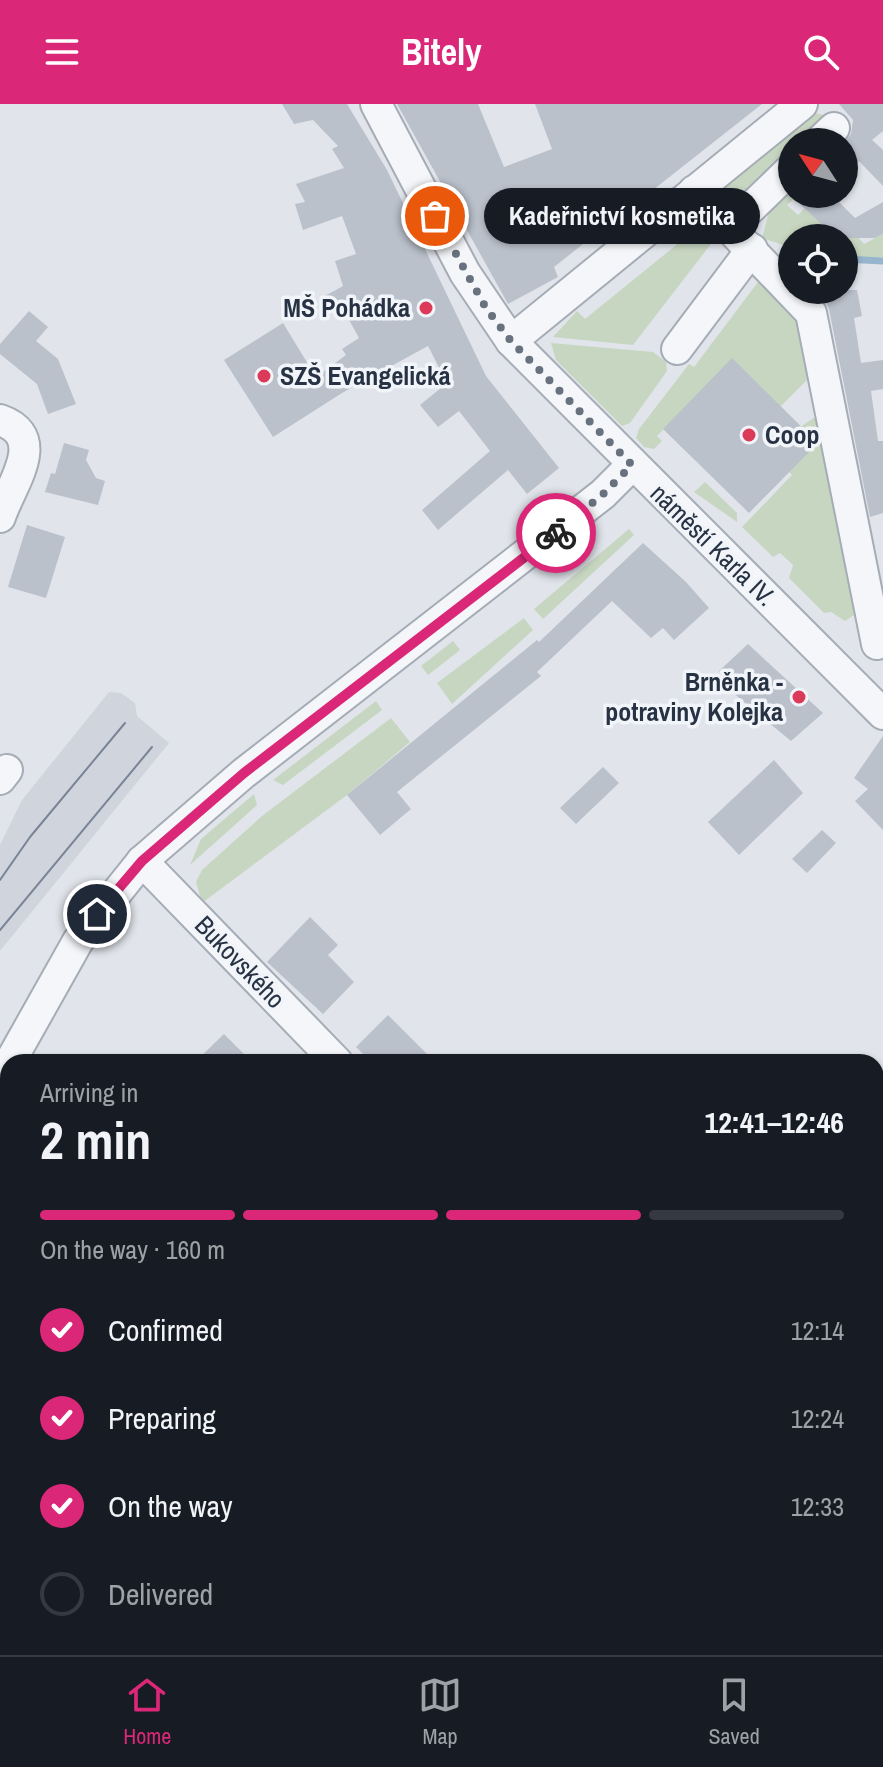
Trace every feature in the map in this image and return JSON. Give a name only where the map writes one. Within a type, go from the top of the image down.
[{"type":"street","name":"náměstí Karla IV.","points":[[376,104],[465,273],[511,341],[883,714]]},
{"type":"street","points":[[511,341],[802,104]]},
{"type":"street","points":[[731,227],[778,182]]},
{"type":"street","points":[[694,191],[811,313],[880,643],[844,674]]},
{"type":"street","points":[[677,349],[757,254]]},
{"type":"street","points":[[0,420],[16,426],[26,445],[25,459],[1,508]]},
{"type":"street","points":[[15,1054],[78,941],[142,861],[244,773],[593,503],[632,465]]},
{"type":"street","name":"Bukovského","points":[[142,861],[329,1054]]},
{"type":"shaded area","points":[[109,692],[121,693],[135,703],[137,716],[169,743],[0,951],[0,845],[22,800]]},
{"type":"green space","points":[[815,113],[824,115],[821,128],[791,128]]},
{"type":"green space","points":[[778,139],[778,169],[730,208],[721,195],[724,185]]},
{"type":"green space","points":[[778,198],[778,208],[790,208],[798,215],[804,209],[836,224],[778,224],[778,243],[762,238],[770,208]]},
{"type":"green space","points":[[687,221],[703,224],[714,240],[633,345],[553,337],[577,311],[585,319],[685,238],[678,228]]},
{"type":"green space","points":[[883,234],[883,257],[858,258],[858,237],[864,244]]},
{"type":"green space","points":[[747,268],[778,294],[778,304],[790,304],[806,317],[814,363],[808,379],[780,407],[732,361],[657,436],[662,441],[654,449],[644,447],[636,438],[639,429],[689,364],[694,367],[758,282],[746,272]]},
{"type":"green space","points":[[551,343],[653,352],[666,362],[667,371],[630,423],[622,426],[556,360]]},
{"type":"green space","points":[[823,412],[857,613],[845,621],[831,612],[824,613],[789,578],[793,565],[780,553],[773,557],[742,527],[792,475],[788,471],[800,427]]},
{"type":"green space","points":[[705,482],[737,513],[737,522],[694,492]]},
{"type":"green space","points":[[629,529],[634,535],[543,619],[534,609]]},
{"type":"green space","points":[[524,618],[533,630],[452,704],[437,683]]},
{"type":"green space","points":[[453,641],[460,650],[428,675],[421,666]]},
{"type":"green space","points":[[376,701],[382,710],[283,785],[273,780]]},
{"type":"green space","points":[[391,718],[410,742],[347,795],[202,903],[196,882],[202,870],[262,816]]},
{"type":"green space","points":[[254,794],[257,805],[190,865],[201,839]]},
{"type":"building","points":[[282,104],[347,104],[387,170],[486,376],[559,468],[527,494],[508,470],[438,530],[422,510],[490,451],[459,411],[438,427],[420,405],[447,383],[428,346],[342,393],[273,437],[224,360],[283,323],[316,377],[346,355],[342,349],[359,338],[343,309],[333,312],[323,297],[343,286],[335,261],[356,254],[342,216],[303,230],[295,204],[305,202],[296,184],[344,168],[332,149],[338,146],[313,120],[294,124]]},
{"type":"building","points":[[397,104],[478,104],[504,167],[552,149],[535,104],[762,104],[639,201],[642,206],[603,243],[597,233],[554,267],[558,277],[508,304]]},
{"type":"building","points":[[839,104],[883,104],[883,131],[872,140],[883,150],[883,186],[858,162],[858,128],[852,128],[853,120]]},
{"type":"building","points":[[883,202],[883,234],[875,238],[858,238],[858,224],[821,224],[804,208],[845,208],[855,218]]},
{"type":"building","points":[[858,295],[862,316],[854,318],[861,363],[883,360],[883,389],[871,391],[878,441],[883,441],[883,513],[870,517],[827,304],[858,304]]},
{"type":"building","points":[[29,311],[48,327],[36,341],[58,359],[76,404],[48,414],[37,384],[0,354],[0,344]]},
{"type":"building","name":"Coop","points":[[732,358],[818,443],[749,513],[663,429]]},
{"type":"building","points":[[64,443],[89,450],[86,460],[96,478],[105,481],[98,505],[45,492],[51,473],[55,474]]},
{"type":"building","points":[[27,525],[65,537],[46,598],[8,587]]},
{"type":"building","points":[[643,543],[709,608],[674,640],[663,628],[651,638],[612,601],[537,672],[541,676],[397,792],[411,809],[380,835],[347,795],[537,640],[539,642]]},
{"type":"building","points":[[748,644],[823,713],[791,741],[726,687],[731,682],[719,671]]},
{"type":"building","points":[[883,736],[883,830],[855,801],[868,789],[854,778]]},
{"type":"building","points":[[774,760],[803,793],[739,855],[708,822]]},
{"type":"building","points":[[603,767],[619,783],[576,824],[560,808]]},
{"type":"building","points":[[822,830],[836,843],[807,873],[792,859]]},
{"type":"building","points":[[310,917],[338,945],[328,955],[354,982],[323,1014],[267,962]]},
{"type":"building","points":[[388,1015],[427,1054],[363,1054],[356,1047]]},
{"type":"building","points":[[224,1034],[244,1054],[203,1054]]},
{"type":"waterway","points":[[858,260],[883,261]]},
{"type":"tram line","points":[[0,880],[30,837],[125,723]]},
{"type":"tram line","points":[[0,930],[152,747]]},
{"type":"way so far","points":[[435,216],[486,308],[511,341],[632,465],[556,533]]},
{"type":"place","name":"Kadeřnictví kosmetika","points":[[435,216]]},
{"type":"place","name":"MŠ Pohádka","points":[[426,308]]},
{"type":"place","name":"SZŠ Evangelická","points":[[264,376]]},
{"type":"place","name":"Coop","points":[[749,435]]},
{"type":"place","name":"Brněnka - potraviny Kolejka","points":[[799,697]]},
{"type":"route","points":[[97,914],[142,861],[244,773],[556,533]]}]
